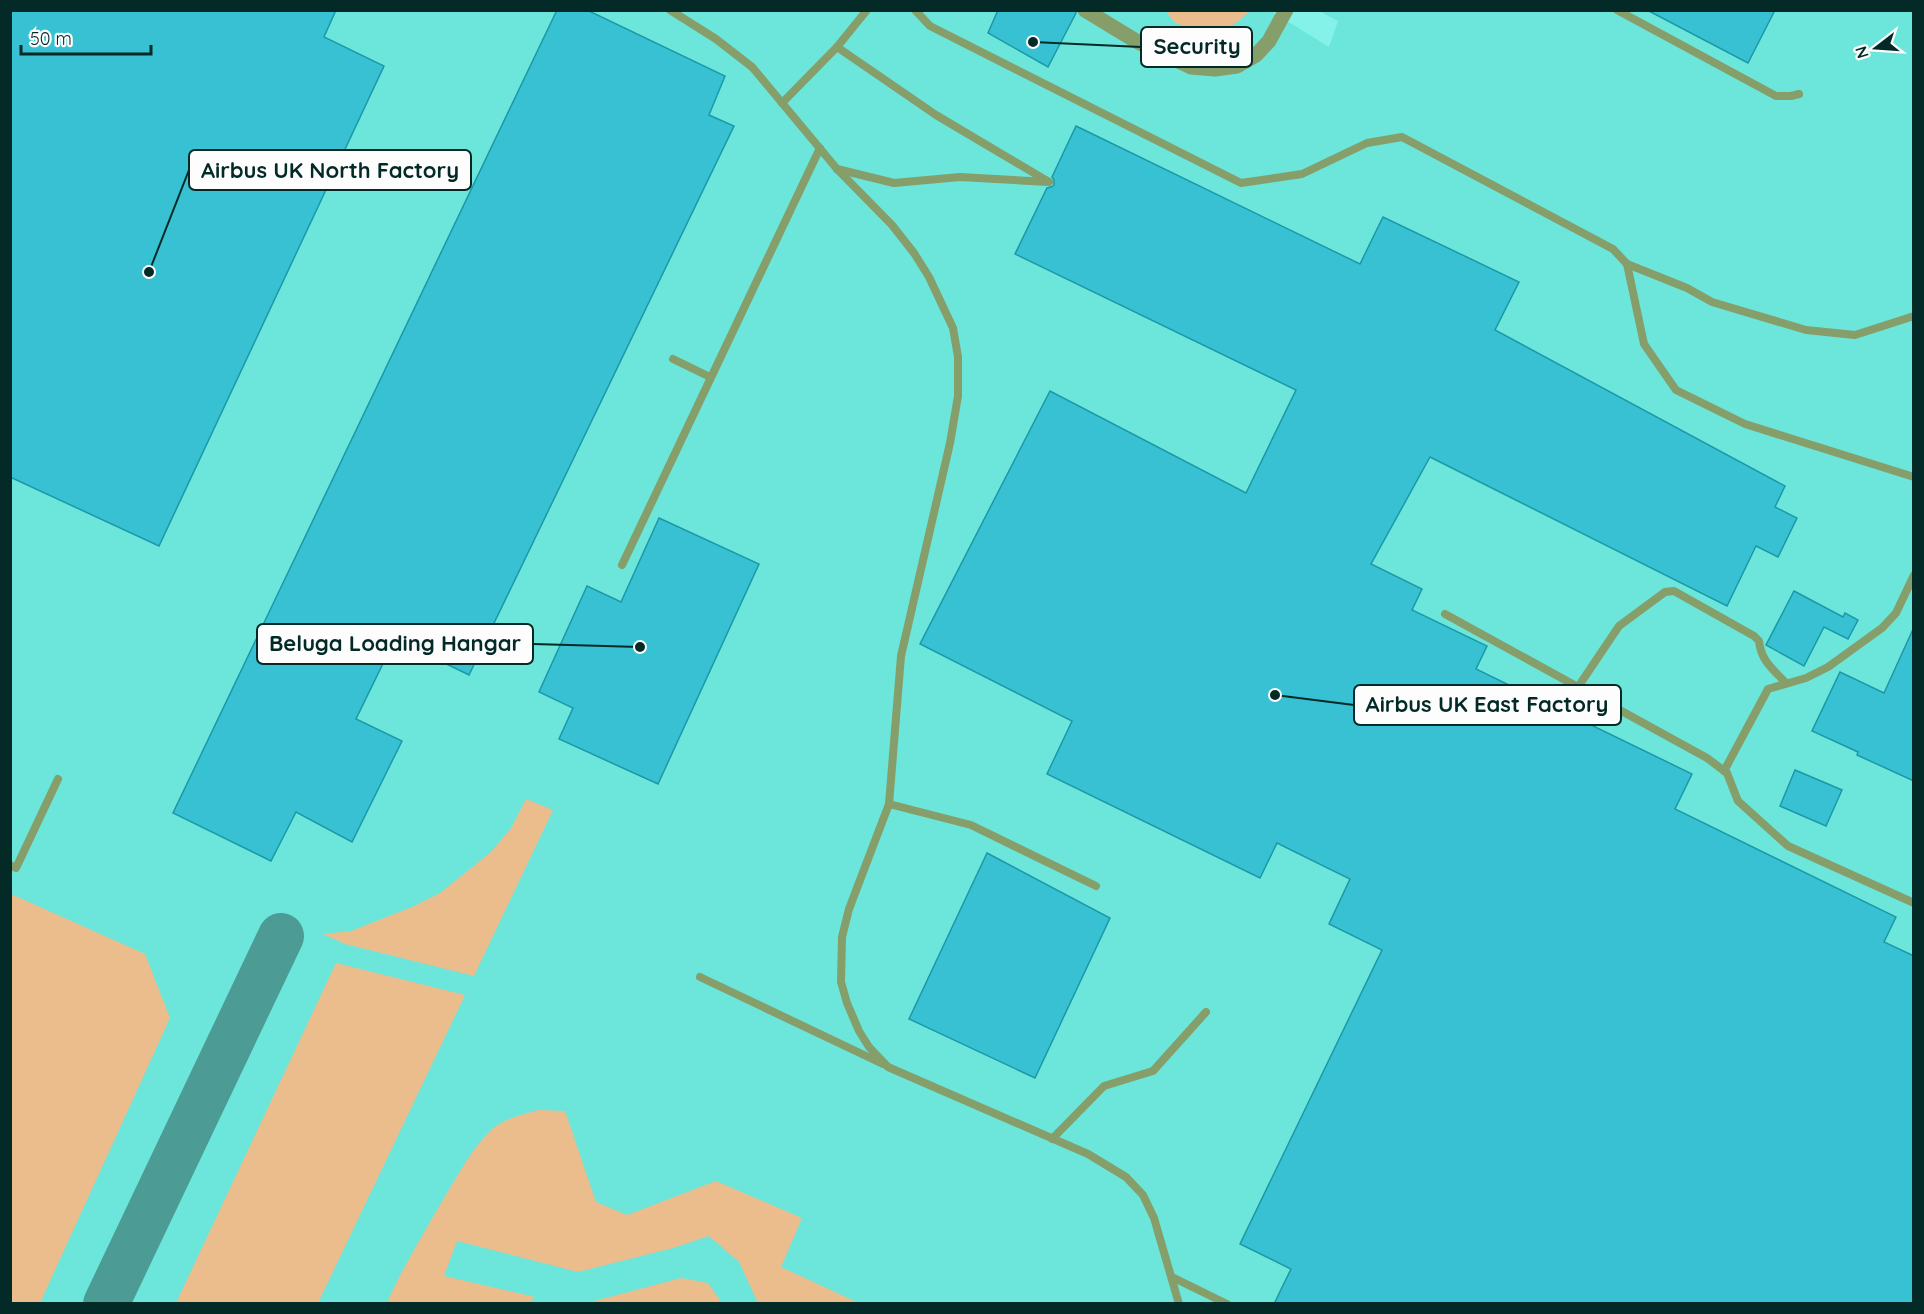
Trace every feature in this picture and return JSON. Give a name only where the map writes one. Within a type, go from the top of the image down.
[{"type":"street","points":[[1086,10],[1136,41],[1191,67],[1215,69],[1237,66],[1256,55],[1269,42],[1286,10]]},
{"type":"lane","points":[[670,10],[716,39],[752,67],[837,169],[892,225],[929,277],[953,328],[958,365],[958,396],[950,443],[901,656],[889,804],[849,909],[842,937],[841,982],[847,1003],[869,1047],[888,1067]]},
{"type":"lane","points":[[782,103],[837,47],[867,10]]},
{"type":"lane","points":[[915,10],[930,26],[1241,183],[1302,174],[1367,143],[1402,137],[1613,249],[1627,264],[1687,288],[1712,302],[1806,330],[1855,335],[1914,316]]},
{"type":"lane","points":[[1617,10],[1776,96],[1799,94]]},
{"type":"lane","points":[[837,47],[936,115],[1050,182],[960,177],[894,183],[837,169]]},
{"type":"lane","points":[[622,565],[820,148]]},
{"type":"lane","points":[[1627,264],[1644,344],[1676,390],[1745,424],[1914,477]]},
{"type":"lane","points":[[674,360],[710,377]]},
{"type":"lane","points":[[1724,771],[1768,689],[1806,678],[1828,667],[1882,628],[1896,613],[1914,575]]},
{"type":"lane","points":[[1578,687],[1619,626],[1665,592],[1674,591],[1754,636],[1759,641],[1760,652],[1765,662],[1786,683]]},
{"type":"lane","points":[[1444,614],[1707,758],[1727,773],[1738,801],[1788,846],[1914,903]]},
{"type":"lane","points":[[10,865],[16,868],[58,778]]},
{"type":"lane","points":[[889,804],[971,825],[1096,886]]},
{"type":"lane","points":[[700,977],[888,1067],[1107,1164],[1126,1177],[1143,1195],[1154,1218],[1179,1304]]},
{"type":"lane","points":[[1052,1139],[1104,1086],[1153,1071],[1206,1012]]},
{"type":"lane","points":[[1172,1277],[1227,1304]]},
{"type":"shaded area","points":[[1269,10],[1329,47],[1338,21],[1319,11],[1913,11],[1913,1303],[11,1303],[10,11]]},
{"type":"shaded area","points":[[1166,11],[1250,11],[1223,31],[1198,32],[1174,22]]},
{"type":"shaded area","points":[[526,799],[553,810],[474,976],[345,944],[323,934],[351,931],[412,907],[440,893],[491,852],[511,828]]},
{"type":"shaded area","points":[[11,894],[145,954],[170,1018],[40,1303],[11,1303]]},
{"type":"shaded area","points":[[336,963],[465,995],[318,1303],[176,1303]]},
{"type":"shaded area","points":[[538,1110],[565,1111],[596,1202],[627,1215],[716,1181],[802,1218],[781,1267],[859,1303],[758,1303],[739,1262],[709,1236],[673,1248],[578,1272],[457,1241],[444,1276],[535,1297],[528,1304],[387,1303],[421,1237],[478,1145],[492,1129],[502,1122]]},
{"type":"shaded area","points":[[681,1278],[708,1283],[722,1303],[587,1303]]},
{"type":"building","points":[[10,10],[336,10],[324,37],[384,66],[159,546],[10,477]]},
{"type":"building","points":[[557,10],[587,10],[725,76],[709,115],[734,126],[469,675],[395,639],[356,719],[402,741],[352,842],[296,812],[271,861],[173,813]]},
{"type":"building","points":[[998,10],[1075,10],[1076,13],[1048,67],[988,33]]},
{"type":"building","points":[[1647,10],[1775,10],[1748,63]]},
{"type":"building","points":[[1076,126],[1360,264],[1383,217],[1519,282],[1495,330],[1785,486],[1775,507],[1797,518],[1778,557],[1756,546],[1727,606],[1430,457],[1371,564],[1422,589],[1412,610],[1487,646],[1476,669],[1692,774],[1675,809],[1896,917],[1884,942],[1914,956],[1914,1304],[1274,1304],[1291,1269],[1240,1244],[1382,950],[1329,924],[1350,879],[1277,843],[1260,878],[1047,774],[1072,721],[920,644],[1050,391],[1246,493],[1296,390],[1015,254],[1047,188],[1054,185],[1052,177]]},
{"type":"building","points":[[659,518],[759,564],[658,784],[559,739],[573,708],[539,692],[587,586],[621,602]]},
{"type":"building","points":[[1794,591],[1843,617],[1845,613],[1858,620],[1848,639],[1824,627],[1804,666],[1766,645]]},
{"type":"building","points":[[1914,627],[1914,781],[1812,731],[1840,672],[1884,693]]},
{"type":"building","points":[[1795,770],[1842,790],[1826,826],[1780,806]]},
{"type":"building","points":[[987,853],[1110,918],[1035,1078],[909,1019]]},
{"type":"taxiway","points":[[106,1304],[281,936]]},
{"type":"place","name":"Security","points":[[1033,42]]},
{"type":"place","name":"Airbus UK North Factory","points":[[149,272]]},
{"type":"place","name":"Beluga Loading Hangar","points":[[640,647]]},
{"type":"place","name":"Airbus UK East Factory","points":[[1275,695]]}]
